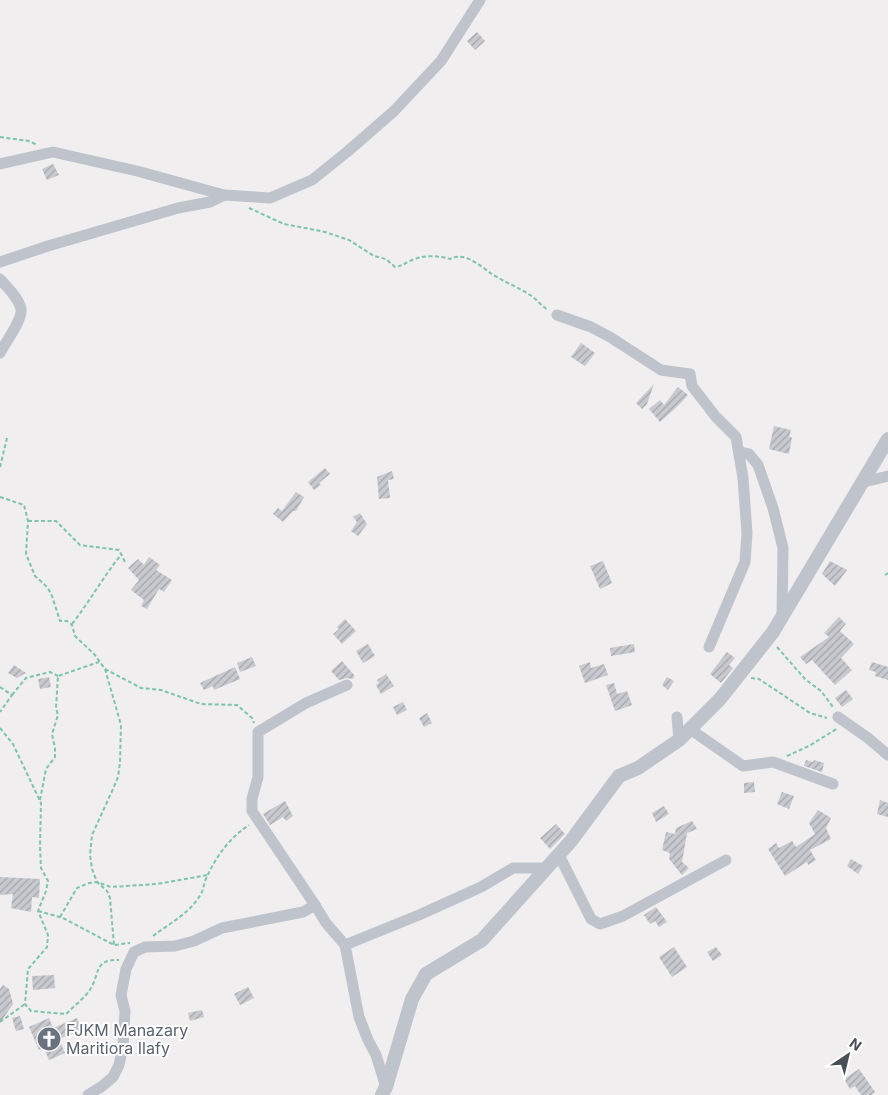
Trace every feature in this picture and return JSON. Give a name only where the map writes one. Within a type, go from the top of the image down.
[{"type":"street","points":[[0,164],[53,152],[137,171],[224,196],[270,198],[312,180],[394,111],[441,61],[480,0]]},
{"type":"street","points":[[0,262],[56,243],[178,208],[210,202],[224,196]]},
{"type":"street","points":[[0,279],[13,294],[21,309],[20,317],[0,353]]},
{"type":"street","points":[[557,315],[590,327],[610,337],[660,370],[690,374],[692,386],[716,417],[736,437],[743,478],[747,533],[745,562],[709,647]]},
{"type":"street","points":[[384,1091],[412,999],[426,974],[482,940],[571,841],[619,776],[638,768],[679,740],[720,699],[773,632],[888,439]]},
{"type":"street","points":[[739,452],[749,454],[758,465],[773,508],[783,548],[782,618]]},
{"type":"street","points":[[864,482],[888,476]]},
{"type":"street","points":[[347,685],[306,702],[258,732],[258,777],[252,799],[252,811],[326,923],[345,945],[359,1016],[368,1040],[376,1054],[384,1091]]},
{"type":"street","points":[[677,717],[679,740]]},
{"type":"street","points":[[842,720],[888,755]]},
{"type":"street","points":[[690,729],[743,766],[772,762],[833,784]]},
{"type":"street","points":[[559,855],[591,920],[600,924],[623,916],[726,860]]},
{"type":"street","points":[[345,945],[481,887],[513,868],[546,868]]},
{"type":"street","points":[[88,1095],[113,1076],[119,1065],[123,1046],[125,1011],[121,995],[126,969],[134,952],[147,947],[175,946],[194,942],[222,928],[303,912],[315,905]]},
{"type":"path","points":[[0,137],[29,141],[53,152]]},
{"type":"path","points":[[242,204],[284,224],[326,232],[349,240],[395,267],[424,257],[439,256],[450,259],[455,256],[469,259],[530,295],[557,315]]},
{"type":"path","points":[[0,467],[7,438]]},
{"type":"path","points":[[0,497],[24,505],[28,521],[26,554],[35,576],[51,593],[60,621],[68,621],[72,624],[75,636],[105,669],[141,688],[162,690],[201,704],[237,705],[252,718],[258,732]]},
{"type":"path","points":[[28,521],[56,522],[80,545],[119,550],[126,564]]},
{"type":"path","points":[[72,624],[121,555]]},
{"type":"path","points":[[773,632],[775,645],[805,679],[821,690],[842,720]]},
{"type":"path","points":[[0,712],[26,678],[50,672],[58,676],[99,662]]},
{"type":"path","points":[[105,669],[121,724],[121,747],[118,777],[92,835],[90,855],[92,869],[97,882],[108,891],[110,898],[114,945]]},
{"type":"path","points":[[58,676],[56,708],[58,716],[52,734],[55,757],[46,769],[40,800],[42,868],[48,881],[38,911],[48,934],[47,947],[28,969],[25,1004],[31,1011],[66,1014],[91,988],[96,972],[102,964],[111,960],[132,956]]},
{"type":"path","points":[[738,678],[759,678],[810,713],[824,718],[842,720]]},
{"type":"path","points":[[0,687],[12,695]]},
{"type":"path","points":[[772,762],[809,746],[842,720]]},
{"type":"path","points":[[0,728],[17,751],[40,800]]},
{"type":"path","points":[[38,911],[60,917],[114,945],[127,943],[147,947],[151,938],[165,926],[174,922],[192,905],[202,892],[208,875],[224,847],[239,832],[258,819]]},
{"type":"path","points":[[60,917],[77,888],[89,883],[97,882],[111,887],[157,884],[208,875]]},
{"type":"path","points":[[0,1022],[25,1004]]},
{"type":"building","points":[[477,32],[485,41],[475,50],[467,41]]},
{"type":"building","points":[[53,164],[59,175],[47,180],[42,169]]},
{"type":"building","points":[[581,343],[595,353],[585,366],[571,357]]},
{"type":"building","points":[[654,384],[647,404],[642,409],[636,403]]},
{"type":"building","points":[[678,387],[688,395],[660,422],[649,409],[660,400],[664,405]]},
{"type":"building","points":[[774,426],[791,430],[789,437],[792,437],[789,454],[769,449]]},
{"type":"building","points":[[325,468],[330,474],[314,490],[308,482]]},
{"type":"building","points":[[392,471],[394,479],[388,480],[390,498],[379,499],[377,477]]},
{"type":"building","points":[[296,492],[304,497],[296,511],[293,511],[283,522],[273,514],[278,508],[282,511]]},
{"type":"building","points":[[360,513],[367,524],[358,536],[351,531],[357,522],[353,517]]},
{"type":"building","points":[[149,557],[160,565],[156,570],[172,580],[164,592],[159,589],[147,609],[141,606],[144,600],[131,590],[139,580],[128,568],[138,559],[144,565]]},
{"type":"building","points":[[603,561],[612,583],[600,589],[590,566]]},
{"type":"building","points":[[830,561],[847,570],[835,586],[822,574]]},
{"type":"building","points":[[839,617],[846,624],[840,631],[854,644],[841,658],[852,670],[835,685],[812,660],[806,664],[800,657],[829,637],[824,633]]},
{"type":"building","points":[[345,619],[356,631],[342,644],[333,634],[339,629],[337,627]]},
{"type":"building","points":[[368,644],[375,656],[363,663],[356,651]]},
{"type":"building","points":[[634,644],[635,652],[611,656],[610,648]]},
{"type":"building","points":[[727,652],[735,658],[729,665],[733,668],[721,683],[710,674]]},
{"type":"building","points":[[252,657],[256,666],[240,672],[237,663]]},
{"type":"building","points":[[342,661],[354,675],[354,678],[339,680],[331,671]]},
{"type":"building","points":[[590,662],[591,668],[604,664],[608,675],[585,683],[579,666]]},
{"type":"building","points":[[872,662],[888,667],[888,680],[875,676],[876,672],[869,670]]},
{"type":"building","points":[[14,665],[26,673],[17,678],[8,673]]},
{"type":"building","points":[[235,667],[240,679],[214,690],[213,686],[204,690],[200,683]]},
{"type":"building","points":[[386,674],[394,686],[381,694],[376,685],[379,683],[377,680]]},
{"type":"building","points":[[49,677],[51,687],[40,689],[38,679]]},
{"type":"building","points":[[667,677],[674,681],[668,690],[662,685]]},
{"type":"building","points":[[614,683],[617,694],[627,691],[632,705],[615,711],[606,685]]},
{"type":"building","points":[[846,690],[853,699],[842,707],[835,698]]},
{"type":"building","points":[[403,702],[407,710],[397,715],[393,707]]},
{"type":"building","points":[[427,713],[432,723],[424,727],[419,718]]},
{"type":"building","points":[[806,760],[824,763],[822,772],[804,766]]},
{"type":"building","points":[[754,782],[755,792],[744,793],[744,783]]},
{"type":"building","points":[[782,792],[794,796],[789,809],[777,804]]},
{"type":"building","points":[[880,800],[888,803],[888,817],[877,814]]},
{"type":"building","points":[[285,801],[293,816],[286,821],[283,817],[270,825],[263,814]]},
{"type":"building","points":[[664,806],[669,814],[656,822],[652,813]]},
{"type":"building","points":[[818,810],[831,818],[826,828],[831,839],[810,850],[816,860],[808,865],[807,862],[785,876],[768,849],[776,843],[779,848],[792,841],[796,847],[815,834],[809,823]]},
{"type":"building","points":[[692,821],[697,829],[687,833],[682,862],[689,868],[682,875],[669,859],[670,853],[662,850],[666,832],[675,834],[676,828]]},
{"type":"building","points":[[556,824],[565,834],[550,849],[540,838]]},
{"type":"building","points":[[851,859],[863,866],[858,874],[847,866]]},
{"type":"building","points":[[0,877],[40,879],[39,898],[32,897],[31,912],[11,908],[13,894],[0,895]]},
{"type":"building","points":[[656,907],[667,922],[659,927],[655,921],[650,924],[644,915]]},
{"type":"building","points":[[674,947],[687,967],[672,977],[659,957]]},
{"type":"building","points":[[716,947],[722,955],[713,961],[707,952]]},
{"type":"building","points":[[54,975],[55,988],[33,990],[32,976]]},
{"type":"building","points":[[3,985],[9,989],[13,1004],[0,1023],[0,989]]},
{"type":"building","points":[[248,987],[254,998],[240,1005],[234,994]]},
{"type":"building","points":[[202,1010],[204,1017],[190,1021],[188,1013]]},
{"type":"building","points":[[20,1016],[24,1029],[16,1031],[12,1018]]},
{"type":"building","points":[[49,1018],[53,1028],[77,1018],[82,1030],[59,1039],[65,1053],[49,1060],[44,1048],[39,1050],[29,1027]]},
{"type":"building","points":[[859,1069],[875,1092],[871,1095],[861,1095],[855,1086],[850,1089],[844,1079]]},
{"type":"place","name":"FJKM Manazary Maritiora Ilafy","points":[[49,1039]]}]
